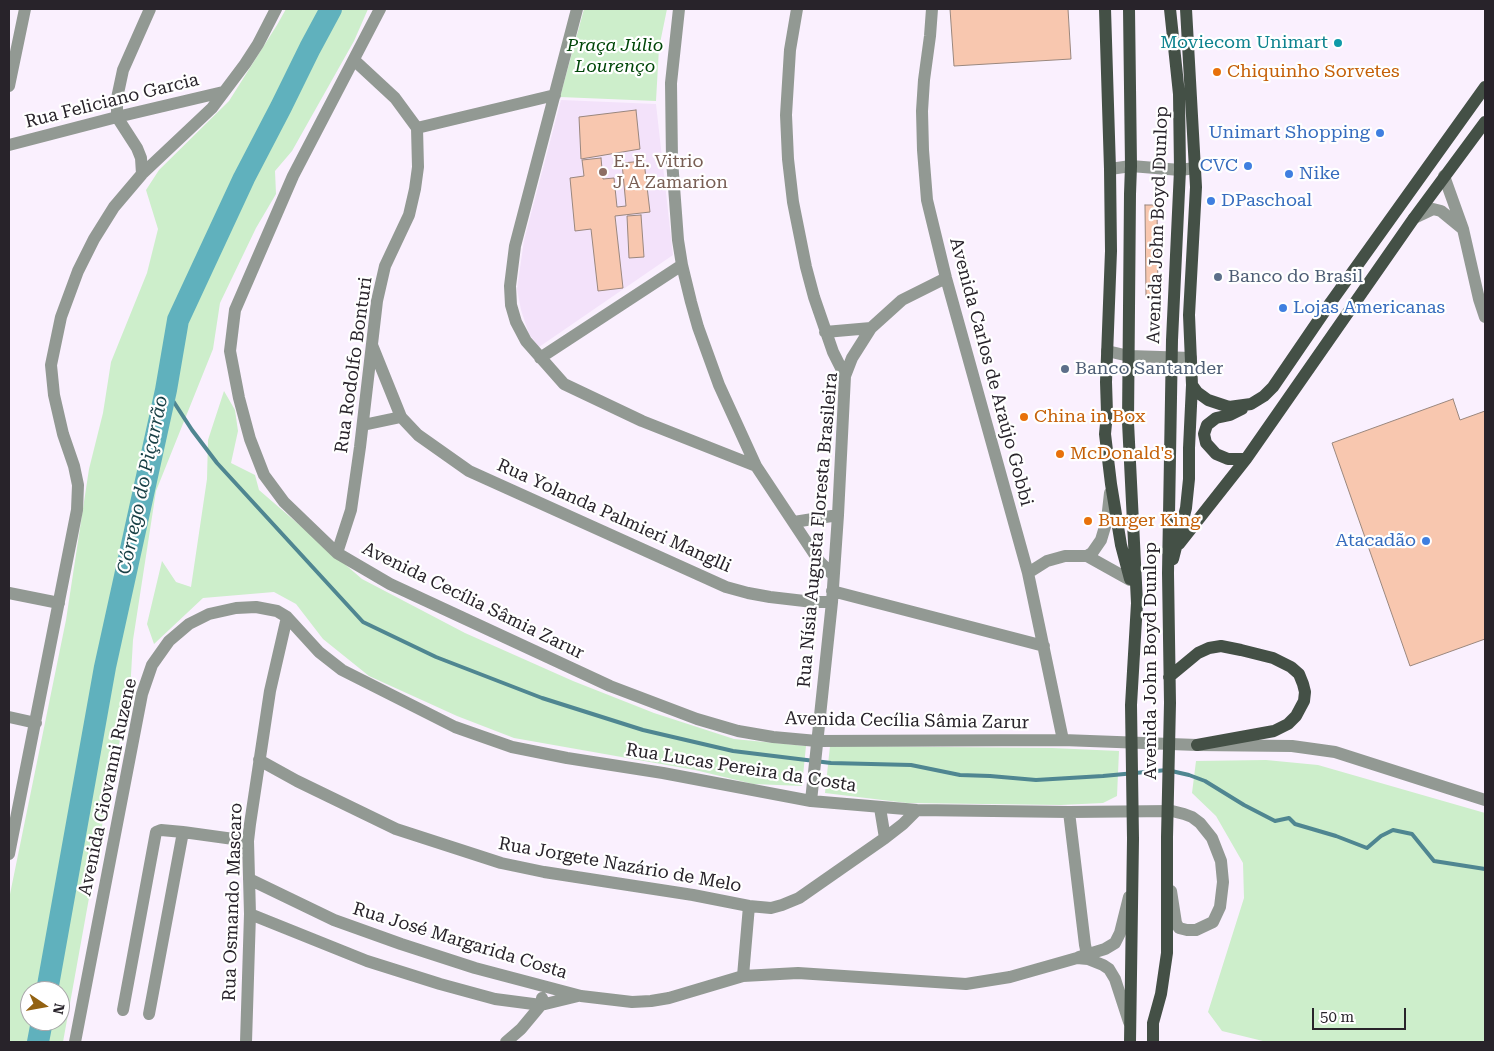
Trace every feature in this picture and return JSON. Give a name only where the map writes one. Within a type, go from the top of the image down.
[{"type":"main road","name":"Avenida John Boyd Dunlop","points":[[1105,9],[1111,251],[1105,434],[1121,545],[1137,603]]},
{"type":"main road","name":"Avenida John Boyd Dunlop","points":[[1129,9],[1132,166],[1130,194],[1128,422],[1137,603],[1131,705],[1134,839],[1130,1042]]},
{"type":"main road","name":"Avenida John Boyd Dunlop","points":[[1153,1042],[1154,1023],[1161,994],[1167,953],[1170,703],[1168,573],[1172,357],[1180,170],[1179,94],[1170,9]]},
{"type":"main road","points":[[1168,573],[1186,508],[1190,479],[1189,448],[1192,385],[1189,315],[1196,187],[1186,9]]},
{"type":"main road","points":[[1246,459],[1228,459],[1216,454],[1206,443],[1204,434],[1207,425],[1216,418],[1230,415],[1264,396],[1273,387],[1331,302],[1485,87]]},
{"type":"main road","points":[[1176,548],[1246,459],[1414,218],[1485,122]]},
{"type":"main road","points":[[1192,385],[1208,400],[1225,406],[1244,406]]},
{"type":"main road","points":[[1169,677],[1198,653],[1209,648],[1221,646],[1273,658],[1291,667],[1298,674],[1303,684],[1304,700],[1296,716],[1288,724],[1274,730],[1197,745]]},
{"type":"street","points":[[9,86],[25,9]]},
{"type":"street","points":[[142,174],[141,158],[137,148],[117,117],[117,98],[123,70],[150,9]]},
{"type":"street","points":[[9,854],[10,838],[36,723],[77,510],[78,485],[54,395],[51,365],[61,317],[78,271],[94,239],[114,207],[142,174],[212,108],[258,44],[276,9]]},
{"type":"street","name":"Avenida Cecília Sâmia Zarur","points":[[380,9],[293,176],[235,310],[230,351],[239,398],[250,439],[264,475],[284,502],[337,553],[390,584],[610,686],[697,719],[738,731],[816,746],[1063,740],[1292,746],[1335,752],[1485,800]]},
{"type":"street","points":[[577,9],[515,246],[510,286],[511,305],[516,322],[526,341],[564,384],[642,421],[756,466]]},
{"type":"street","points":[[679,9],[671,82],[674,201],[682,264],[696,319],[719,385],[756,466],[819,561],[833,575]]},
{"type":"street","points":[[797,9],[788,80],[786,115],[788,159],[793,202],[806,267],[825,332],[845,376]]},
{"type":"street","name":"Avenida Carlos de Araújo Gobbi","points":[[932,9],[924,80],[923,150],[927,200],[946,278],[1028,572],[1063,740]]},
{"type":"street","points":[[354,60],[395,98],[417,128],[555,95]]},
{"type":"street","name":"Rua Feliciano Garcia","points":[[9,145],[223,92]]},
{"type":"street","name":"Rua Rodolfo Bonturi","points":[[337,553],[351,510],[377,301],[385,266],[409,215],[415,189],[418,158],[417,128]]},
{"type":"street","points":[[1110,169],[1132,166],[1180,170],[1195,168]]},
{"type":"street","points":[[1444,176],[1463,229],[1485,317]]},
{"type":"street","points":[[1414,218],[1433,209],[1441,211],[1463,229]]},
{"type":"street","points":[[540,358],[682,264]]},
{"type":"street","name":"Rua Nísia Augusta Floresta Brasileira","points":[[811,801],[832,596],[845,376],[852,358],[871,328],[902,300],[946,278]]},
{"type":"street","points":[[825,332],[871,328]]},
{"type":"street","name":"Rua Yolanda Palmieri Manglli","points":[[372,345],[401,417],[418,435],[469,471],[709,579],[755,594],[813,602],[832,596],[1044,646]]},
{"type":"street","points":[[1107,351],[1129,356],[1191,358]]},
{"type":"street","points":[[363,425],[401,417]]},
{"type":"street","points":[[1087,556],[1092,553],[1101,540],[1107,520],[1111,484]]},
{"type":"street","points":[[794,522],[838,515]]},
{"type":"street","points":[[1028,572],[1047,561],[1064,556],[1087,556],[1130,580]]},
{"type":"street","points":[[9,593],[59,603]]},
{"type":"street","name":"Avenida Giovanni Ruzene","points":[[76,1042],[142,694],[152,665],[169,641],[189,624],[209,614],[236,608],[256,607],[270,608],[287,617]]},
{"type":"street","name":"Rua Osmando Mascaro","points":[[246,1042],[250,914],[248,841],[270,692],[287,617]]},
{"type":"street","name":"Rua Lucas Pereira da Costa","points":[[287,617],[319,652],[342,670],[462,730],[512,747],[811,801],[880,808],[1068,812],[1172,810],[1192,817],[1200,823],[1212,838],[1221,861],[1220,906],[1213,922],[1196,930],[1179,928],[1176,923],[1167,866]]},
{"type":"street","points":[[9,717],[36,723]]},
{"type":"street","name":"Rua Jorgete Nazário de Melo","points":[[259,760],[297,782],[396,829],[501,863],[544,872],[771,908],[798,898],[885,838],[917,810]]},
{"type":"street","points":[[880,808],[885,838]]},
{"type":"street","points":[[1068,812],[1084,957],[1103,965],[1109,970],[1115,979],[1130,1024]]},
{"type":"street","points":[[123,1010],[156,832],[161,830],[184,832],[248,841]]},
{"type":"street","points":[[149,1014],[184,832]]},
{"type":"street","name":"Rua José Margarida Costa","points":[[249,878],[334,920],[475,968],[581,996],[632,1002],[651,1001],[676,996],[743,976],[798,973],[966,984],[1010,977],[1084,957],[1115,943],[1123,922],[1133,876]]},
{"type":"street","points":[[743,976],[749,906]]},
{"type":"street","name":"Rua José Margarida Costa","points":[[250,914],[367,961],[402,973],[495,999],[541,1004],[581,996]]},
{"type":"street","points":[[506,1042],[522,1029],[541,1004],[545,987]]},
{"type":"shaded area","name":"E. E. Vitrio J A Zamarion","points":[[561,100],[656,104],[673,255],[539,347],[529,334],[521,310],[517,289],[524,240]]},
{"type":"green space","points":[[286,9],[368,9],[354,41],[292,151],[275,171],[276,194],[256,228],[220,303],[213,349],[156,491],[133,640],[130,692],[102,826],[70,1003],[70,981],[20,981],[20,1031],[65,1031],[63,1042],[9,1042],[9,899],[66,620],[89,469],[103,413],[111,362],[147,273],[158,229],[146,190],[159,170],[229,101]]},
{"type":"green space","name":"Praça Júlio Lourenço","points":[[584,9],[667,9],[659,48],[656,101],[560,97]]},
{"type":"green space","points":[[224,391],[235,410],[238,431],[231,463],[255,475],[259,490],[362,579],[465,633],[573,681],[654,713],[734,739],[806,746],[802,786],[753,784],[695,770],[514,738],[457,716],[369,676],[323,639],[296,604],[274,592],[203,598],[154,644],[147,624],[162,561],[176,582],[191,587],[207,479],[208,440]]},
{"type":"green space","points":[[830,746],[1052,748],[1119,751],[1117,796],[1103,803],[1061,805],[907,803],[825,793]]},
{"type":"green space","points":[[1266,760],[1318,765],[1485,813],[1485,1042],[1267,1042],[1222,1031],[1208,1012],[1244,898],[1243,863],[1216,816],[1192,793],[1196,761]]},
{"type":"building","points":[[950,9],[1068,9],[1071,59],[954,66]]},
{"type":"building","points":[[636,110],[640,149],[581,159],[579,117]]},
{"type":"building","points":[[601,158],[603,179],[614,178],[617,207],[626,206],[622,163],[644,161],[650,212],[615,216],[623,288],[598,291],[591,229],[575,231],[570,178],[584,176],[582,160]]},
{"type":"building","points":[[1145,205],[1157,205],[1158,297],[1146,297]]},
{"type":"building","points":[[641,215],[644,257],[629,258],[627,216]]},
{"type":"building","name":"Atacadão","points":[[1453,399],[1460,420],[1485,411],[1485,639],[1410,666],[1332,443]]},
{"type":"waterway","name":"Córrego do Piçarrão","points":[[49,981],[105,667],[166,390],[178,320],[244,178],[331,9]]},
{"type":"waterway","points":[[166,390],[192,430],[217,463],[363,622],[436,657],[542,698],[643,730],[733,751],[831,763],[911,765],[960,775],[1036,780],[1167,770],[1205,781],[1275,821],[1289,818],[1295,824],[1336,836],[1367,848],[1381,836],[1393,830],[1412,834],[1434,861],[1485,869]]},
{"type":"waterway","name":"Córrego do Piçarrão","points":[[38,1042],[40,1031]]},
{"type":"place","name":"Moviecom Unimart","points":[[1338,43]]},
{"type":"place","name":"Chiquinho Sorvetes","points":[[1217,72]]},
{"type":"place","name":"Unimart Shopping","points":[[1380,133]]},
{"type":"place","name":"CVC","points":[[1248,166]]},
{"type":"place","name":"E. E. Vitrio J A Zamarion","points":[[603,172]]},
{"type":"place","name":"Nike","points":[[1289,174]]},
{"type":"place","name":"DPaschoal","points":[[1211,201]]},
{"type":"place","name":"Banco do Brasil","points":[[1218,277]]},
{"type":"place","name":"Lojas Americanas","points":[[1283,308]]},
{"type":"place","name":"Banco Santander","points":[[1065,369]]},
{"type":"place","name":"China in Box","points":[[1024,417]]},
{"type":"place","name":"McDonald's","points":[[1060,454]]},
{"type":"place","name":"Burger King","points":[[1088,521]]},
{"type":"place","name":"Atacadão","points":[[1426,541]]}]
